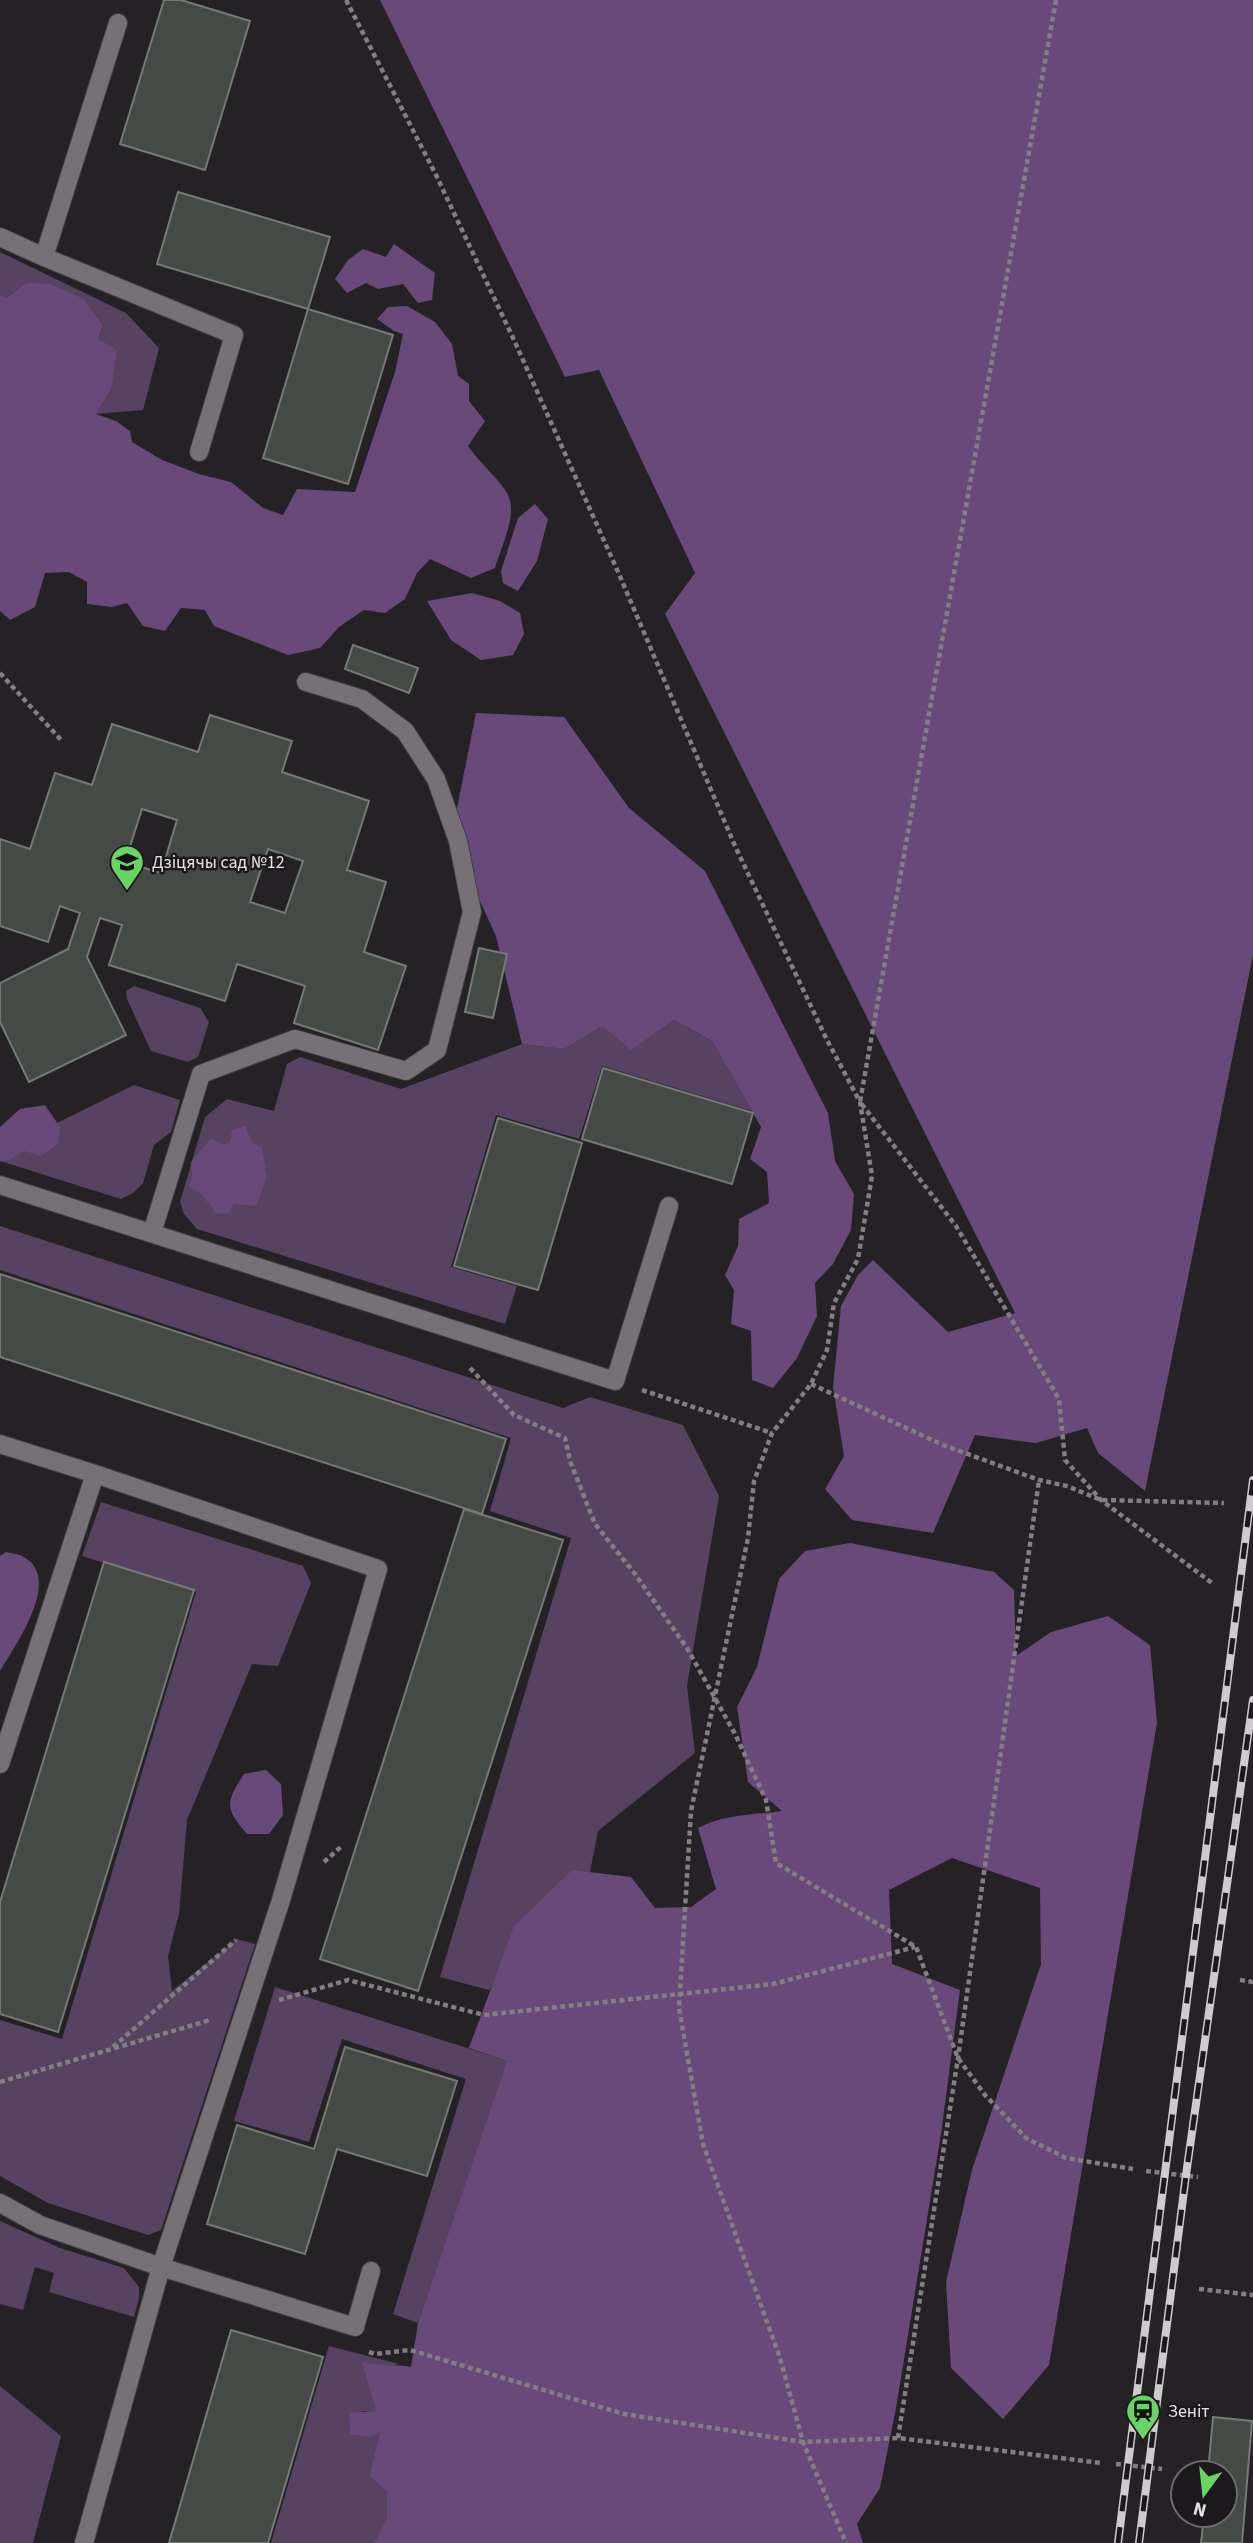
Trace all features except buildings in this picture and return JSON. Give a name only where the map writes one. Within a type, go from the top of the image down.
[{"type":"lane","points":[[44,257],[118,23]]},
{"type":"lane","points":[[0,237],[234,335],[199,452]]},
{"type":"lane","points":[[152,1233],[201,1074],[295,1039],[406,1071],[437,1050],[472,912],[458,841],[436,779],[405,731],[395,723],[362,699],[306,682]]},
{"type":"lane","points":[[0,1185],[615,1381],[669,1206]]},
{"type":"lane","points":[[0,1444],[378,1569],[281,1900],[161,2267],[84,2543]]},
{"type":"lane","points":[[0,1764],[95,1474]]},
{"type":"lane","points":[[0,2203],[40,2225],[161,2267],[355,2327],[371,2271]]},
{"type":"path","points":[[1056,0],[860,1102],[956,1226],[1059,1399],[1065,1460],[1101,1500],[1212,1583]]},
{"type":"path","points":[[0,673],[62,740]]},
{"type":"path","points":[[471,1368],[513,1415],[565,1438],[570,1461],[596,1524],[687,1648],[735,1734],[766,1800],[776,1863],[916,1947],[958,2058],[985,2095],[1026,2138],[1066,2158],[1133,2169]]},
{"type":"path","points":[[615,1381],[772,1433]]},
{"type":"path","points":[[811,1384],[943,1445],[1101,1500],[1224,1503]]},
{"type":"path","points":[[898,2438],[958,2058],[1039,1480]]},
{"type":"path","points":[[322,1863],[343,1845]]},
{"type":"path","points":[[110,2050],[240,1936]]},
{"type":"path","points":[[0,2082],[348,1980],[484,2015],[773,1984],[916,1947]]},
{"type":"path","points":[[1240,1980],[1253,1982]]},
{"type":"path","points":[[1146,2171],[1198,2177]]},
{"type":"path","points":[[1199,2290],[1253,2295]]},
{"type":"path","points":[[410,2350],[624,2414],[803,2442],[898,2438],[1101,2463]]},
{"type":"path","points":[[803,2442],[846,2543]]},
{"type":"path","points":[[1116,2464],[1162,2469]]},
{"type":"shaded area","points":[[380,0],[1253,0],[1253,955],[1145,1491],[1098,1453],[1087,1428],[1036,1443],[975,1435],[933,1533],[852,1520],[825,1489],[844,1456],[833,1387],[841,1306],[858,1275],[873,1260],[948,1332],[1015,1313],[665,614],[695,573],[599,370],[565,377]]},
{"type":"shaded area","points":[[394,244],[435,273],[432,300],[418,303],[403,284],[378,289],[366,283],[347,293],[335,279],[348,260],[363,249],[386,257]]},
{"type":"shaded area","points":[[0,252],[126,313],[159,348],[143,410],[96,414],[111,390],[98,339],[103,325],[84,299],[26,283],[6,298],[0,295]]},
{"type":"shaded area","points":[[26,283],[50,284],[84,299],[103,325],[98,339],[117,350],[111,390],[96,414],[116,421],[130,431],[132,442],[162,460],[231,482],[263,508],[283,515],[297,489],[355,492],[395,372],[403,334],[377,319],[388,307],[407,306],[435,322],[452,344],[458,376],[469,384],[469,401],[485,421],[468,446],[503,487],[510,501],[510,520],[495,568],[471,578],[430,559],[417,573],[405,599],[385,613],[364,610],[339,627],[320,648],[288,655],[214,626],[205,610],[181,608],[165,631],[143,626],[127,603],[112,607],[87,604],[87,582],[69,572],[45,573],[35,607],[10,620],[0,611],[0,295],[6,298]]},
{"type":"shaded area","points":[[535,504],[548,519],[537,561],[518,591],[503,583],[501,571],[518,518]]},
{"type":"shaded area","points":[[472,593],[500,601],[520,613],[524,634],[513,655],[481,660],[451,640],[427,601]]},
{"type":"shaded area","points":[[476,713],[564,717],[629,808],[705,871],[828,1113],[835,1161],[854,1194],[851,1230],[833,1264],[815,1283],[817,1316],[797,1358],[773,1388],[752,1380],[751,1331],[731,1324],[734,1290],[725,1275],[738,1246],[739,1219],[769,1203],[767,1172],[750,1159],[761,1127],[712,1041],[674,1020],[631,1050],[602,1026],[564,1049],[522,1044],[496,936],[451,838]]},
{"type":"shaded area","points":[[134,986],[200,1008],[209,1022],[198,1057],[188,1062],[151,1051],[127,999],[126,991]]},
{"type":"shaded area","points":[[674,1020],[712,1041],[752,1111],[602,1066],[579,1139],[496,1115],[451,1267],[517,1286],[505,1324],[197,1229],[184,1214],[180,1202],[205,1117],[227,1099],[274,1111],[287,1064],[300,1057],[401,1089],[522,1044],[564,1049],[602,1025],[631,1049]]},
{"type":"shaded area","points":[[134,1085],[180,1100],[171,1132],[154,1145],[143,1183],[133,1193],[121,1199],[0,1161],[0,1151]]},
{"type":"shaded area","points":[[45,1105],[60,1127],[58,1144],[41,1156],[24,1151],[9,1160],[0,1161],[0,1127],[20,1109]]},
{"type":"shaded area","points":[[245,1126],[252,1142],[262,1148],[267,1178],[256,1206],[234,1204],[229,1213],[217,1214],[202,1195],[189,1186],[191,1162],[211,1138],[224,1145],[230,1142],[232,1130]]},
{"type":"shaded area","points":[[0,1226],[563,1408],[590,1397],[683,1425],[719,1496],[687,1686],[695,1753],[598,1831],[590,1872],[489,1990],[440,1977],[571,1538],[490,1511],[511,1438],[0,1270]]},
{"type":"shaded area","points":[[101,1502],[303,1566],[311,1583],[278,1666],[252,1664],[187,1820],[179,1914],[168,1956],[172,1991],[237,1939],[255,1944],[161,2230],[148,2235],[48,2203],[0,2176],[0,2020],[62,2039],[196,1592],[82,1556]]},
{"type":"shaded area","points":[[850,1543],[994,1572],[1014,1590],[1016,1656],[1051,1632],[1108,1616],[1150,1645],[1157,1723],[1049,2365],[1003,2419],[951,2368],[946,2282],[972,2170],[1041,1964],[1040,1888],[952,1858],[889,1890],[892,1964],[960,1990],[941,2134],[896,2408],[880,2488],[857,2524],[863,2543],[374,2543],[387,2517],[387,2491],[369,2477],[380,2432],[369,2437],[350,2434],[349,2413],[376,2411],[362,2362],[411,2367],[418,2323],[507,2061],[469,2048],[514,1926],[572,1870],[631,1877],[655,1908],[691,1907],[716,1889],[698,1828],[729,1818],[782,1811],[748,1782],[737,1707],[757,1667],[779,1579],[805,1551]]},
{"type":"shaded area","points":[[6,1552],[22,1556],[34,1566],[39,1579],[38,1595],[32,1612],[0,1671],[0,1556]]},
{"type":"shaded area","points":[[266,1770],[281,1784],[283,1815],[269,1834],[247,1834],[234,1818],[231,1798],[244,1774]]},
{"type":"shaded area","points":[[275,1987],[508,2061],[418,2323],[393,2314],[466,2079],[342,2039],[309,2142],[234,2121]]},
{"type":"shaded area","points":[[0,2221],[60,2248],[124,2268],[139,2287],[134,2317],[49,2292],[54,2273],[35,2267],[23,2310],[0,2304]]},
{"type":"shaded area","points":[[329,2346],[399,2364],[385,2367],[376,2412],[362,2411],[381,2431],[369,2477],[387,2491],[387,2517],[374,2543],[271,2543]]},
{"type":"shaded area","points":[[0,2386],[61,2436],[33,2543],[0,2543]]},
{"type":"railway","points":[[1118,2543],[1253,1480]]},
{"type":"railway","points":[[1139,2543],[1186,2175],[1253,1700]]},
{"type":"place","name":"Дзіцячы сад №12","points":[[127,892]]},
{"type":"place","name":"Зеніт","points":[[1143,2441]]}]
